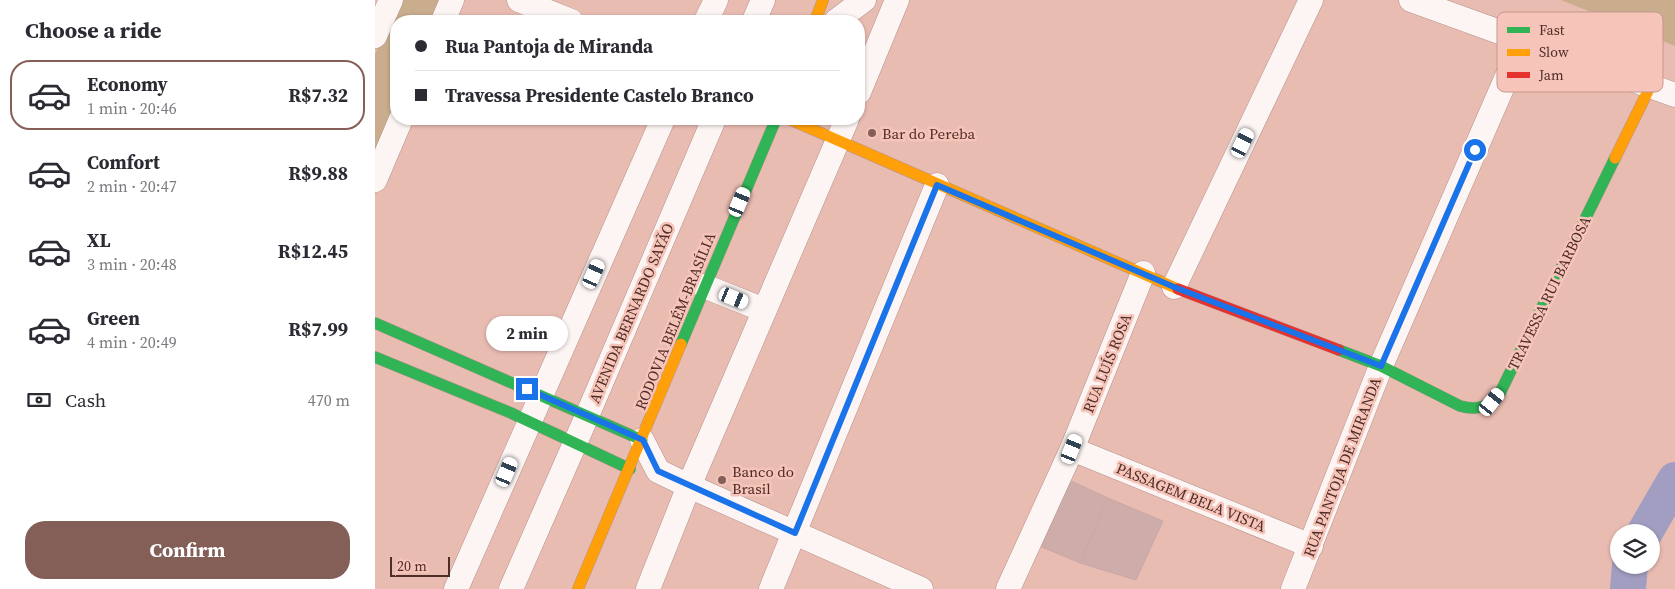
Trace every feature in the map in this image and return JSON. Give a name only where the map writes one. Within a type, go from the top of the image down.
[{"type":"main road","points":[[817,15],[823,0]]},
{"type":"main road","name":"TRAVESSA RUI BARBOSA","points":[[802,125],[1174,287],[1381,366],[1460,406],[1471,409],[1481,408],[1492,402],[1500,393],[1648,92]]},
{"type":"main road","name":"RODOVIA BELÉM-BRASÍLIA","points":[[578,589],[643,440],[704,286],[773,125]]},
{"type":"main road","points":[[375,323],[643,440]]},
{"type":"main road","points":[[375,357],[529,422],[630,469]]},
{"type":"street","points":[[375,36],[391,0]]},
{"type":"street","points":[[446,15],[452,0]]},
{"type":"street","points":[[519,0],[563,12]]},
{"type":"street","points":[[710,15],[716,0]]},
{"type":"street","points":[[757,15],[763,0]]},
{"type":"street","points":[[844,15],[863,0]]},
{"type":"street","points":[[865,77],[897,0]]},
{"type":"street","points":[[1174,287],[1311,0]]},
{"type":"street","points":[[1411,0],[1497,33]]},
{"type":"street","name":"RUA PANTOJA DE MIRANDA","points":[[1293,589],[1381,366],[1500,92]]},
{"type":"street","points":[[1663,92],[1675,96]]},
{"type":"street","points":[[375,180],[398,125]]},
{"type":"street","points":[[456,589],[660,125]]},
{"type":"street","name":"AVENIDA BERNARDO SAYÃO","points":[[511,589],[711,125]]},
{"type":"street","points":[[648,589],[689,486],[845,125]]},
{"type":"street","points":[[771,589],[937,185]]},
{"type":"street","name":"RUA LUÍS ROSA","points":[[1009,589],[1072,449],[1143,273]]},
{"type":"street","points":[[704,286],[764,310]]},
{"type":"street","points":[[643,440],[658,471]]},
{"type":"street","name":"PASSAGEM BELA VISTA","points":[[1072,449],[1311,546]]},
{"type":"street","points":[[630,469],[658,471],[921,589]]},
{"type":"shaded area","points":[[399,0],[443,0],[437,15],[392,15]]},
{"type":"shaded area","points":[[1561,0],[1675,0],[1675,46],[1663,41],[1663,12],[1591,12]]},
{"type":"shaded area","points":[[390,20],[390,123],[375,158],[375,54]]},
{"type":"building","points":[[1069,480],[1108,498],[1080,563],[1037,545]]},
{"type":"building","points":[[1108,498],[1163,521],[1136,580],[1080,563]]},
{"type":"waterway","points":[[1650,524],[1675,480]]},
{"type":"waterway","points":[[1628,589],[1629,574]]},
{"type":"traffic: fast","points":[[681,344],[773,125]]},
{"type":"traffic: fast","points":[[1339,350],[1381,366],[1460,406],[1477,408],[1487,405],[1500,393],[1615,158]]},
{"type":"traffic: fast","points":[[375,323],[642,440]]},
{"type":"traffic: fast","points":[[375,357],[511,413],[630,469]]},
{"type":"traffic: slow","points":[[817,15],[823,0]]},
{"type":"traffic: slow","points":[[1615,158],[1648,92]]},
{"type":"traffic: slow","points":[[803,125],[1178,289]]},
{"type":"traffic: slow","points":[[578,589],[681,344]]},
{"type":"traffic: jam","points":[[1178,289],[1339,350]]},
{"type":"place","name":"Bar do Pereba","points":[[872,133]]},
{"type":"place","name":"Banco do Brasil","points":[[722,480]]},
{"type":"route","points":[[527,389],[643,440],[658,471],[795,533],[937,185],[1174,287],[1381,366],[1475,150]]}]
